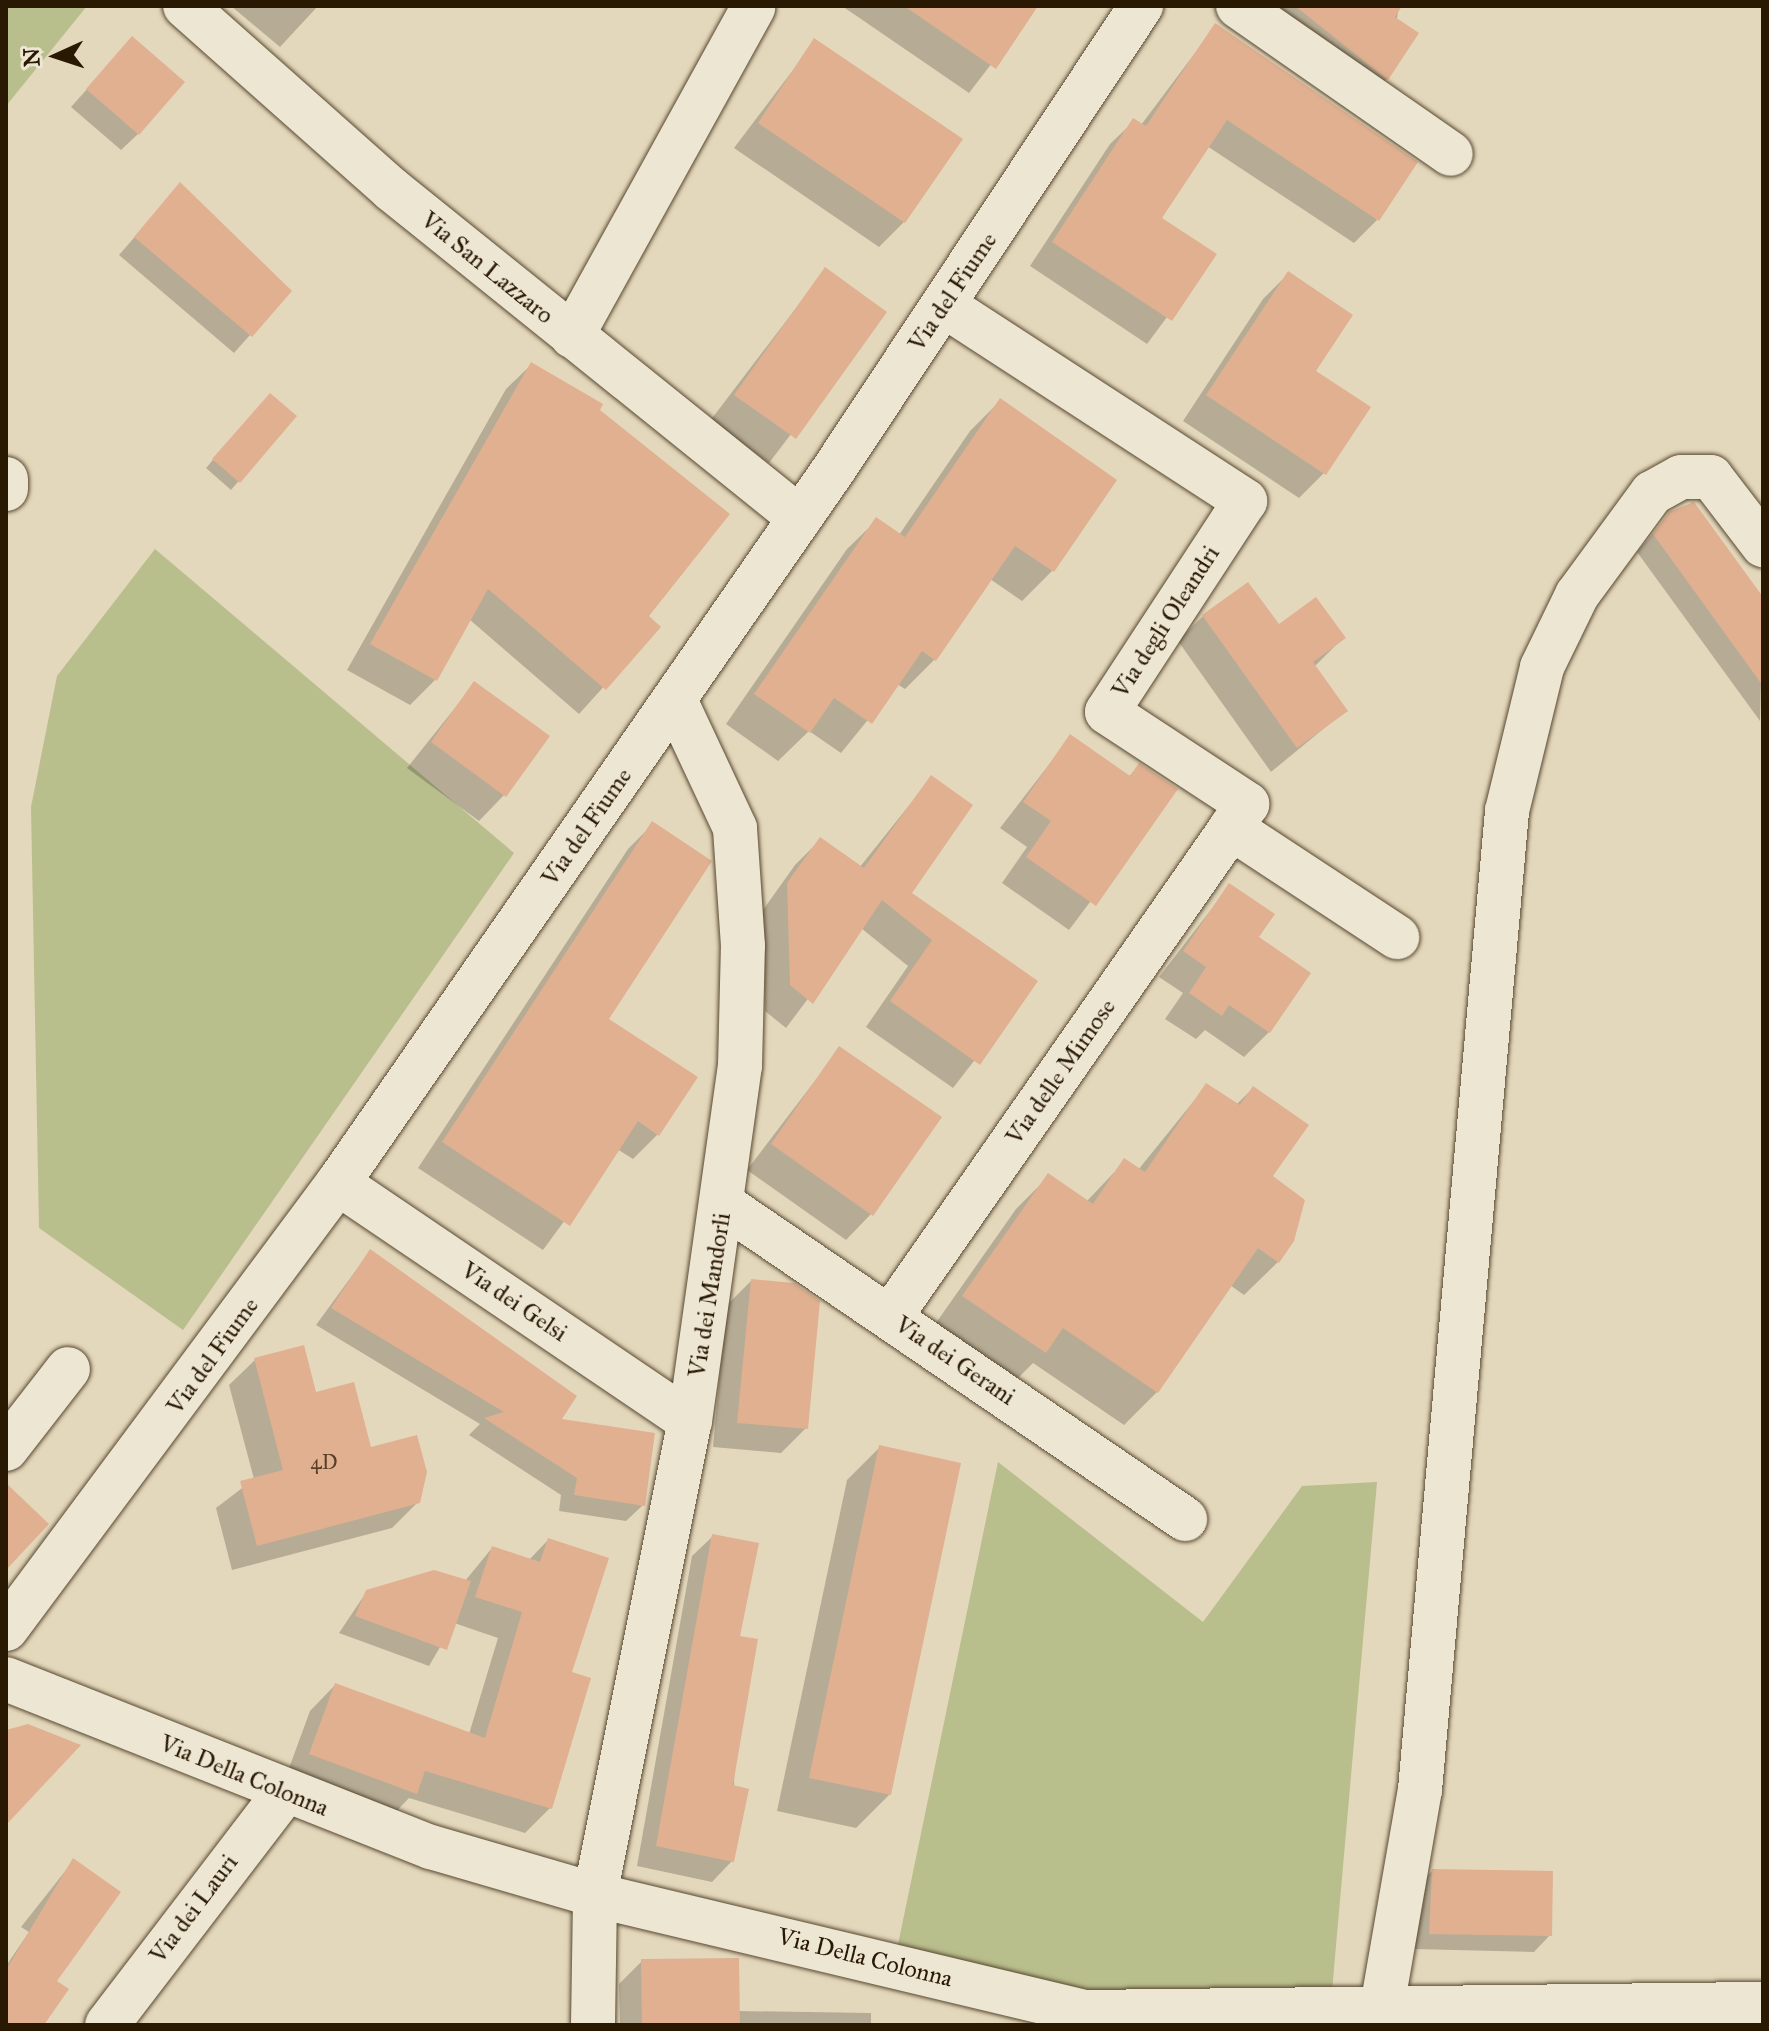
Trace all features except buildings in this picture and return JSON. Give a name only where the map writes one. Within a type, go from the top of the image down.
[{"type":"street","name":"Via San Lazzaro","points":[[185,6],[572,336],[800,518]]},
{"type":"street","name":"Via del Fiume","points":[[6,1629],[338,1183],[945,306],[1141,6]]},
{"type":"street","points":[[1238,6],[1451,154]]},
{"type":"street","points":[[572,336],[753,8]]},
{"type":"street","name":"Via degli Oleandri","points":[[945,306],[1245,501],[1107,712],[1247,804],[1231,828]]},
{"type":"street","points":[[1382,2007],[1420,1790],[1507,811],[1542,667],[1577,595],[1652,493],[1681,477],[1711,477],[1763,545]]},
{"type":"street","name":"Via dei Mandorli","points":[[593,2025],[595,1895],[690,1421],[724,1205],[743,961],[735,828],[675,700]]},
{"type":"street","points":[[1231,828],[1397,937]]},
{"type":"street","name":"Via delle Mimose","points":[[890,1317],[1231,828]]},
{"type":"street","name":"Via dei Gelsi","points":[[338,1183],[690,1421]]},
{"type":"street","name":"Via dei Gerani","points":[[724,1205],[1185,1519]]},
{"type":"street","points":[[6,1449],[68,1369]]},
{"type":"street","name":"Via Della Colonna","points":[[6,1679],[283,1795],[595,1895],[1085,2019],[1382,2007],[1763,2004]]},
{"type":"street","name":"Via dei Lauri","points":[[115,2020],[283,1795]]},
{"type":"green space","points":[[6,6],[87,6],[6,106]]},
{"type":"green space","points":[[155,549],[514,853],[183,1330],[39,1228],[31,807],[57,676]]},
{"type":"green space","points":[[998,1462],[1203,1622],[1302,1486],[1377,1482],[1332,1991],[1085,2001],[896,1954]]}]
